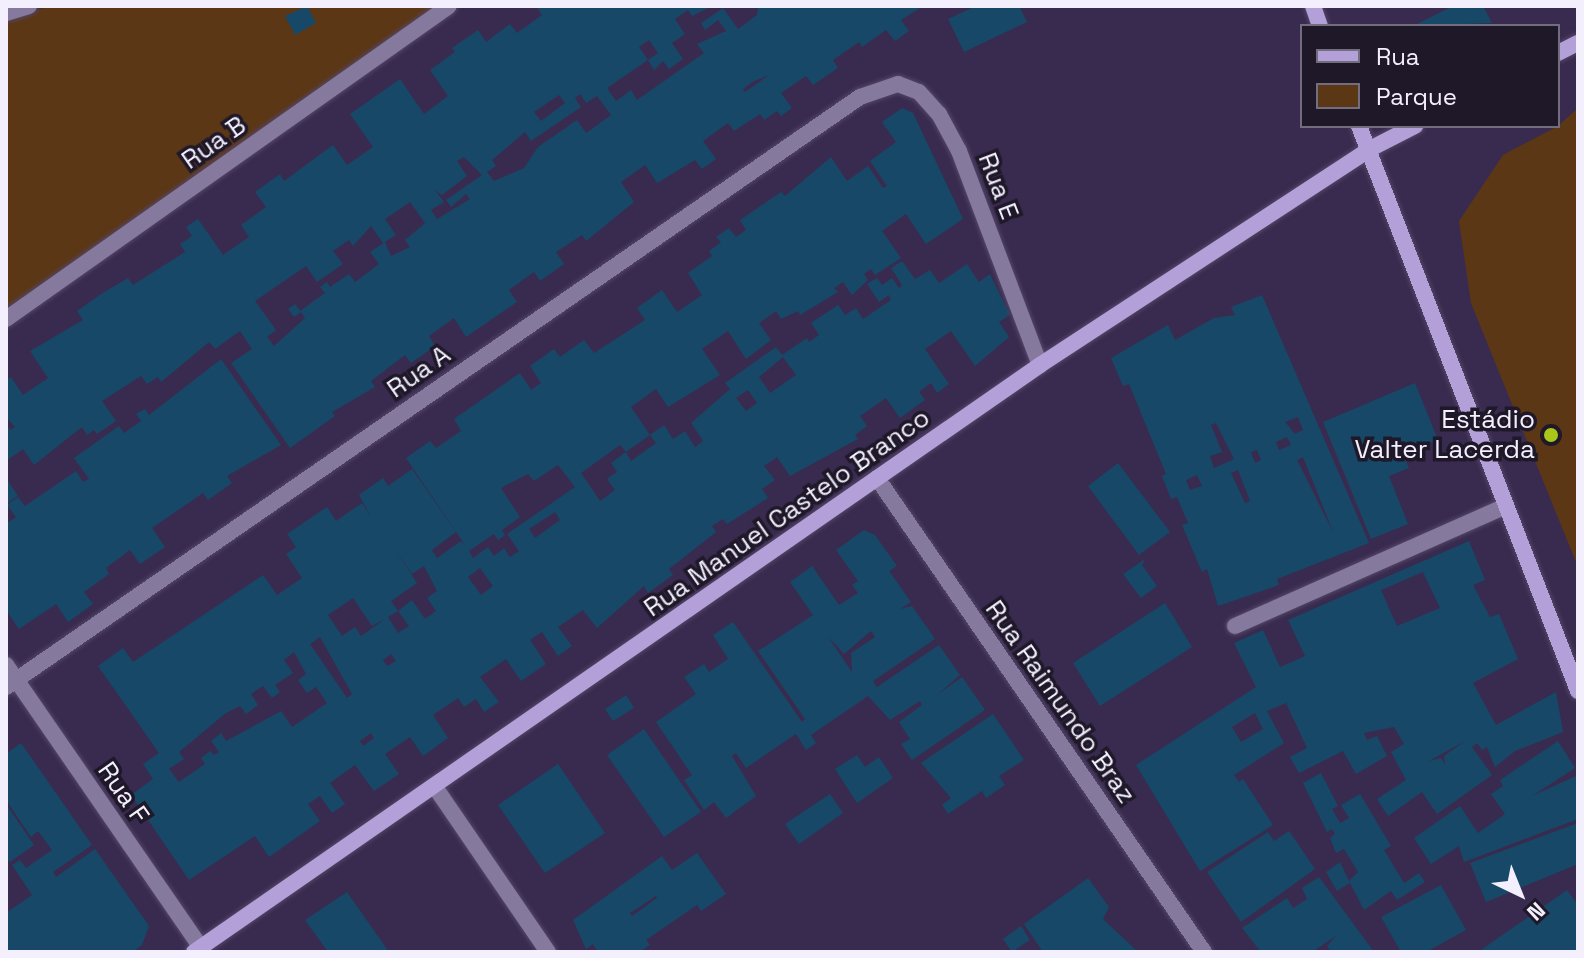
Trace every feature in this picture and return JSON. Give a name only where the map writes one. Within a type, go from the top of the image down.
[{"type":"street","points":[[6,13],[29,6]]},
{"type":"street","name":"Rua B","points":[[6,319],[449,6]]},
{"type":"street","points":[[1560,52],[1578,43]]},
{"type":"street","name":"Rua E","points":[[860,97],[898,84],[919,92],[939,114],[980,201],[1040,365]]},
{"type":"street","name":"Rua A","points":[[11,683],[860,97]]},
{"type":"street","points":[[1360,128],[1578,691]]},
{"type":"street","name":"Rua Manuel Castelo Branco","points":[[198,950],[1040,365],[1368,150],[1411,128]]},
{"type":"street","name":"Rua Raimundo Braz","points":[[877,478],[1204,952]]},
{"type":"street","points":[[1235,626],[1506,506]]},
{"type":"street","name":"Rua F","points":[[6,665],[11,683],[198,950]]},
{"type":"street","points":[[435,787],[548,952]]},
{"type":"green space","points":[[50,6],[441,6],[6,309],[6,19]]},
{"type":"green space","name":"Estádio Valter Lacerda","points":[[1578,108],[1578,567],[1471,303],[1459,221],[1503,155],[1554,128],[1560,128],[1560,124]]},
{"type":"building","points":[[307,6],[316,23],[295,35],[285,16]]},
{"type":"building","points":[[536,6],[713,6],[692,16],[688,10],[675,19],[685,34],[672,43],[683,59],[669,69],[663,61],[654,70],[648,60],[607,88],[616,101],[631,90],[637,100],[704,53],[697,44],[726,31],[718,20],[705,30],[701,23],[723,8],[738,29],[757,15],[758,6],[923,6],[901,20],[909,31],[895,41],[886,30],[862,47],[859,42],[833,60],[838,68],[813,85],[806,76],[781,93],[792,108],[781,116],[777,111],[764,120],[760,114],[734,131],[728,123],[703,141],[716,159],[702,169],[695,160],[657,183],[645,165],[621,182],[634,202],[586,241],[582,235],[556,252],[564,264],[540,281],[534,272],[509,290],[517,302],[466,337],[454,318],[429,336],[435,346],[411,363],[405,355],[371,381],[375,387],[332,412],[335,416],[290,448],[231,363],[252,349],[240,331],[215,349],[209,342],[161,382],[158,377],[147,384],[141,376],[102,401],[116,421],[97,434],[94,430],[87,435],[82,427],[34,465],[23,449],[6,461],[6,424],[10,430],[15,427],[6,417],[6,380],[11,377],[23,395],[48,378],[30,351],[83,320],[77,311],[128,278],[133,285],[185,252],[180,244],[192,236],[186,227],[198,219],[223,255],[249,237],[241,225],[266,207],[255,192],[280,174],[284,181],[333,145],[347,165],[373,147],[350,114],[400,79],[424,114],[448,96],[430,70],[455,52],[452,48],[478,30],[486,42],[510,24],[517,33],[542,15]],"holes":[[[649,40],[658,53],[648,60],[639,47]],[[769,75],[745,92],[743,89],[754,81]],[[580,94],[586,103],[597,96],[611,115],[586,133],[577,120],[538,147],[524,168],[494,181],[487,172],[496,166],[492,160],[525,132],[531,141],[581,107],[575,98]],[[559,95],[565,103],[541,121],[534,112]],[[464,157],[482,175],[446,200],[451,207],[466,194],[470,199],[437,219],[431,210],[444,202],[435,190],[442,195],[467,176],[457,161]],[[410,202],[425,223],[405,240],[410,247],[391,256],[385,242],[370,252],[379,264],[355,282],[349,274],[330,287],[327,282],[320,287],[325,293],[300,311],[305,318],[274,346],[267,337],[276,330],[255,301],[306,266],[317,282],[343,264],[333,251],[349,240],[353,246],[371,226],[383,243],[396,235],[385,219]]]},
{"type":"building","points":[[976,6],[1019,6],[1027,22],[964,52],[948,19]]},
{"type":"building","points":[[1453,6],[1483,6],[1492,23],[1466,24],[1417,24]]},
{"type":"building","points":[[902,108],[913,113],[963,219],[926,244],[906,214],[882,231],[901,258],[875,275],[871,269],[864,274],[868,280],[852,295],[843,282],[834,288],[838,292],[800,315],[798,311],[781,319],[776,311],[759,323],[771,340],[746,359],[728,331],[702,349],[720,375],[668,407],[656,389],[631,407],[650,435],[664,425],[673,439],[685,431],[695,447],[703,441],[691,423],[730,389],[725,383],[776,347],[782,355],[807,338],[809,342],[819,335],[811,323],[838,305],[845,315],[856,308],[863,319],[891,300],[889,295],[879,302],[867,284],[877,278],[882,285],[892,278],[899,288],[902,285],[891,268],[902,261],[915,279],[930,270],[939,283],[967,264],[979,282],[990,274],[1010,315],[999,322],[1009,337],[975,366],[951,331],[925,349],[949,384],[937,393],[931,383],[919,392],[925,400],[900,418],[886,398],[860,416],[867,426],[855,435],[858,439],[790,476],[777,457],[764,466],[775,480],[762,489],[768,498],[727,524],[723,519],[712,526],[716,532],[669,569],[673,575],[648,593],[644,586],[597,628],[583,610],[558,627],[572,646],[558,656],[542,632],[530,640],[546,664],[521,681],[506,659],[480,677],[499,702],[484,712],[476,699],[464,707],[458,698],[433,715],[448,738],[423,756],[410,737],[385,754],[399,774],[374,791],[355,765],[330,783],[345,804],[332,813],[320,796],[308,804],[320,821],[269,857],[255,836],[189,880],[131,795],[153,779],[143,764],[159,753],[98,666],[123,648],[133,662],[263,575],[277,595],[302,578],[286,554],[296,547],[287,534],[327,507],[336,521],[362,503],[371,517],[359,495],[383,478],[388,486],[412,469],[456,532],[432,550],[437,558],[461,541],[465,545],[406,458],[430,441],[436,448],[461,431],[454,419],[520,373],[531,390],[541,383],[530,366],[554,349],[560,357],[584,340],[594,353],[645,320],[637,308],[662,290],[677,312],[702,295],[688,273],[712,256],[709,251],[721,242],[716,237],[729,228],[736,237],[746,230],[740,220],[781,192],[785,196],[831,157],[847,181],[868,166],[883,188],[887,186],[870,161],[896,142],[882,122]],"holes":[[[783,357],[796,375],[770,393],[759,377]],[[748,390],[757,403],[746,411],[736,398]],[[650,435],[656,443],[631,461],[626,452]],[[620,445],[626,452],[611,463],[617,472],[607,479],[615,490],[600,501],[581,473]],[[558,465],[575,487],[507,534],[519,551],[510,557],[504,548],[494,556],[488,547],[473,558],[469,551],[494,534],[498,540],[505,535],[502,530],[520,517],[501,488],[528,474],[534,481]],[[555,512],[560,520],[535,538],[529,529]],[[393,546],[412,574],[424,566],[437,591],[427,598],[436,611],[425,619],[412,600],[398,611],[391,601],[417,583]],[[480,568],[493,586],[481,595],[468,577]],[[353,598],[372,626],[385,619],[361,636],[355,627],[342,636],[328,615]],[[398,611],[409,626],[398,633],[388,617]],[[320,637],[352,694],[347,698],[310,644]],[[294,652],[306,674],[298,680],[307,693],[316,687],[327,703],[292,727],[281,711],[226,741],[221,733],[211,741],[219,752],[214,755],[210,751],[201,758],[205,764],[179,782],[169,769],[184,759],[179,752],[226,713],[240,706],[246,714],[258,705],[251,694],[263,686],[272,698],[280,692],[275,685],[293,673],[284,660]],[[391,654],[396,661],[387,666],[383,660]],[[371,733],[374,738],[363,746],[360,741]]]},
{"type":"building","points":[[1262,295],[1369,543],[1277,579],[1279,585],[1218,606],[1207,569],[1202,572],[1182,525],[1188,523],[1177,497],[1171,499],[1162,476],[1166,474],[1129,384],[1123,386],[1111,358],[1168,325],[1175,340],[1214,318],[1235,315],[1231,307]],"holes":[[[1298,417],[1303,430],[1295,434],[1285,422]],[[1216,423],[1234,459],[1214,468],[1210,456],[1222,452],[1211,425]],[[1287,437],[1291,445],[1279,450],[1276,442]],[[1257,450],[1261,460],[1255,463],[1251,452]],[[1303,457],[1334,534],[1297,460]],[[1238,470],[1250,501],[1245,503],[1231,473]],[[1197,475],[1202,486],[1190,490],[1186,480]]]},
{"type":"building","points":[[295,304],[301,312],[294,317],[288,309]]},
{"type":"building","points":[[221,359],[281,445],[227,476],[232,483],[208,500],[203,493],[152,528],[165,547],[140,564],[130,550],[106,568],[109,574],[84,592],[93,604],[68,622],[56,604],[19,629],[6,610],[6,524],[16,517],[7,505],[18,497],[25,506],[76,471],[83,482],[89,479],[74,458],[119,426],[124,433],[141,421],[136,414],[145,409],[149,415]]},
{"type":"building","points":[[1415,383],[1438,440],[1403,454],[1409,468],[1389,476],[1408,524],[1371,539],[1323,422]]},
{"type":"building","points":[[1118,463],[1170,532],[1139,555],[1088,486]]},
{"type":"building","points":[[6,478],[18,496],[6,504]]},
{"type":"building","points":[[864,530],[875,535],[897,566],[889,571],[911,602],[900,609],[912,606],[935,639],[873,681],[877,687],[939,645],[960,675],[937,695],[962,677],[985,710],[912,760],[901,744],[910,739],[899,722],[922,705],[920,701],[890,720],[868,696],[811,735],[816,743],[806,750],[796,734],[746,768],[736,753],[732,756],[756,796],[726,818],[714,802],[704,810],[684,780],[692,775],[656,722],[696,694],[684,677],[704,664],[709,672],[728,659],[713,635],[733,622],[802,722],[805,719],[758,651],[813,615],[790,582],[812,566],[839,605],[858,593],[852,585],[858,581],[836,550]],"holes":[[[871,631],[875,637],[851,653],[852,672],[828,637],[844,654]]]},
{"type":"building","points":[[1469,541],[1485,580],[1473,585],[1490,617],[1499,614],[1518,659],[1473,683],[1496,725],[1556,692],[1563,732],[1515,751],[1495,767],[1487,747],[1482,750],[1477,743],[1472,747],[1492,775],[1437,814],[1422,792],[1388,816],[1377,799],[1406,780],[1391,752],[1404,744],[1394,727],[1364,733],[1367,740],[1377,736],[1387,756],[1356,774],[1343,751],[1299,773],[1290,757],[1307,748],[1286,703],[1267,711],[1284,743],[1234,775],[1239,782],[1243,779],[1273,825],[1200,871],[1136,765],[1256,687],[1234,643],[1263,630],[1280,667],[1305,656],[1288,620]],"holes":[[[1423,572],[1440,608],[1397,626],[1381,590]],[[1255,713],[1263,729],[1241,742],[1232,727]],[[1465,741],[1444,756],[1445,765],[1441,758],[1429,761]]]},
{"type":"building","points":[[1145,559],[1142,565],[1157,586],[1141,598],[1123,574]]},
{"type":"building","points":[[1165,603],[1192,647],[1100,706],[1073,663]]},
{"type":"building","points":[[626,695],[634,708],[613,721],[605,709]]},
{"type":"building","points":[[993,714],[1024,760],[999,776],[1005,785],[986,798],[982,791],[948,814],[942,805],[951,798],[921,763]]},
{"type":"building","points":[[644,729],[701,812],[664,837],[607,755]]},
{"type":"building","points":[[1558,741],[1575,768],[1532,796],[1578,775],[1578,819],[1464,862],[1459,846],[1431,864],[1414,838],[1460,806],[1478,833],[1505,814],[1491,794],[1503,786],[1500,780]]},
{"type":"building","points":[[21,743],[92,845],[53,872],[56,877],[95,849],[149,926],[142,945],[132,952],[6,952],[6,913],[32,895],[12,865],[20,860],[26,868],[52,850],[38,831],[31,837],[6,800],[6,754]]},
{"type":"building","points":[[857,755],[865,767],[879,757],[893,778],[857,803],[835,769]]},
{"type":"building","points":[[558,764],[605,833],[545,873],[498,805]]},
{"type":"building","points":[[1321,773],[1338,806],[1332,809],[1340,823],[1349,818],[1341,805],[1360,794],[1391,846],[1384,850],[1404,883],[1419,873],[1425,882],[1397,900],[1391,891],[1364,910],[1349,881],[1358,872],[1344,849],[1336,853],[1330,838],[1335,834],[1332,829],[1327,832],[1303,783]]},
{"type":"building","points":[[830,794],[843,813],[799,844],[785,824]]},
{"type":"building","points":[[6,804],[34,845],[10,862],[6,859]]},
{"type":"building","points":[[1578,823],[1578,864],[1486,902],[1470,863]]},
{"type":"building","points":[[1289,831],[1315,869],[1241,922],[1207,872],[1268,832],[1274,841]]},
{"type":"building","points":[[697,853],[726,894],[701,911],[697,905],[646,940],[650,945],[639,952],[598,952],[593,944],[586,949],[573,920],[662,856],[672,870]],"holes":[[[656,896],[632,916],[630,913]]]},
{"type":"building","points":[[1340,862],[1350,883],[1337,891],[1326,872]]},
{"type":"building","points":[[1319,877],[1374,952],[1331,952],[1327,946],[1336,936],[1312,952],[1261,952],[1242,928],[1287,898],[1293,908],[1307,899],[1302,888]]},
{"type":"building","points":[[1088,878],[1109,907],[1103,919],[1138,952],[1043,952],[1024,924]]},
{"type":"building","points":[[1441,885],[1466,930],[1426,952],[1401,952],[1381,917]]},
{"type":"building","points":[[1567,890],[1578,905],[1578,952],[1478,952]]},
{"type":"building","points":[[347,892],[389,952],[328,952],[305,920]]},
{"type":"building","points":[[1021,926],[1030,940],[1012,952],[1003,939]]},
{"type":"place","name":"Estádio Valter Lacerda","points":[[1551,435]]}]
